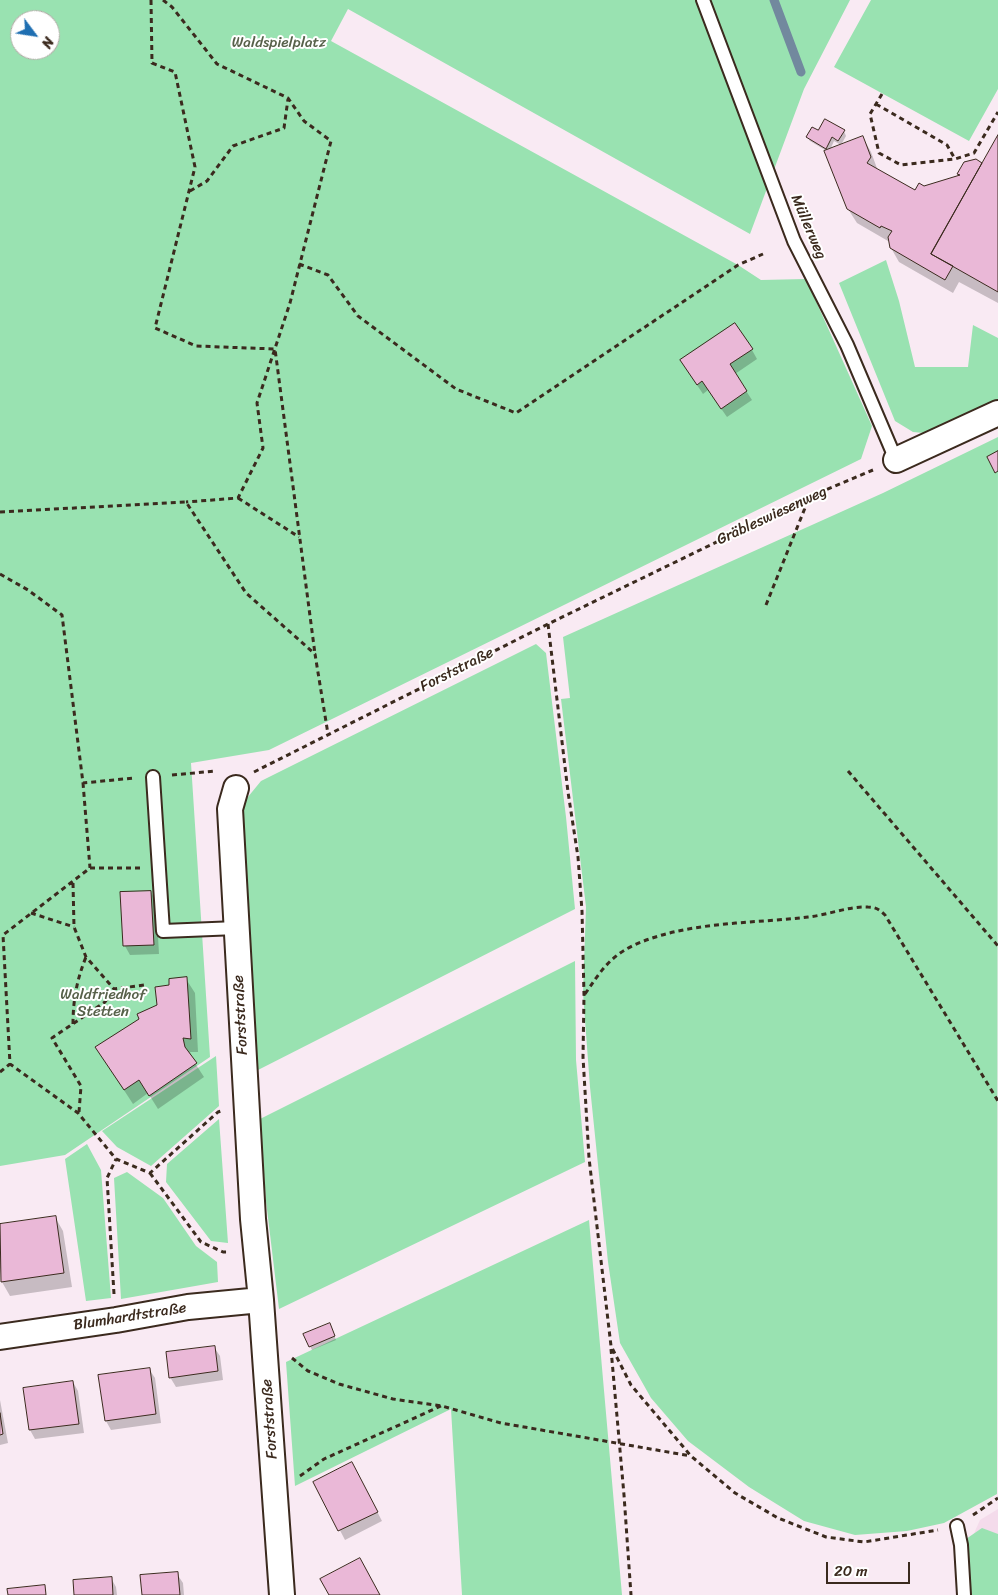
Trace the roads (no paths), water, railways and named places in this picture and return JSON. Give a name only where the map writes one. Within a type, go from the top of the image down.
[{"type":"street","points":[[896,460],[998,413]]},
{"type":"street","name":"Forststraße","points":[[236,788],[230,809],[246,1110],[282,1595]]},
{"type":"street","name":"Blumhardtstraße","points":[[0,1337],[188,1307],[261,1300]]},
{"type":"lane","name":"Müllerweg","points":[[703,0],[794,241],[847,345],[896,460]]},
{"type":"lane","points":[[154,776],[163,931],[237,928]]},
{"type":"lane","points":[[957,1526],[961,1545],[964,1595]]},
{"type":"waterway","points":[[774,0],[801,72]]},
{"type":"park label","name":"Waldspielplatz","points":[[279,43]]},
{"type":"park label","name":"Waldfriedhof Stetten","points":[[103,1004]]}]
